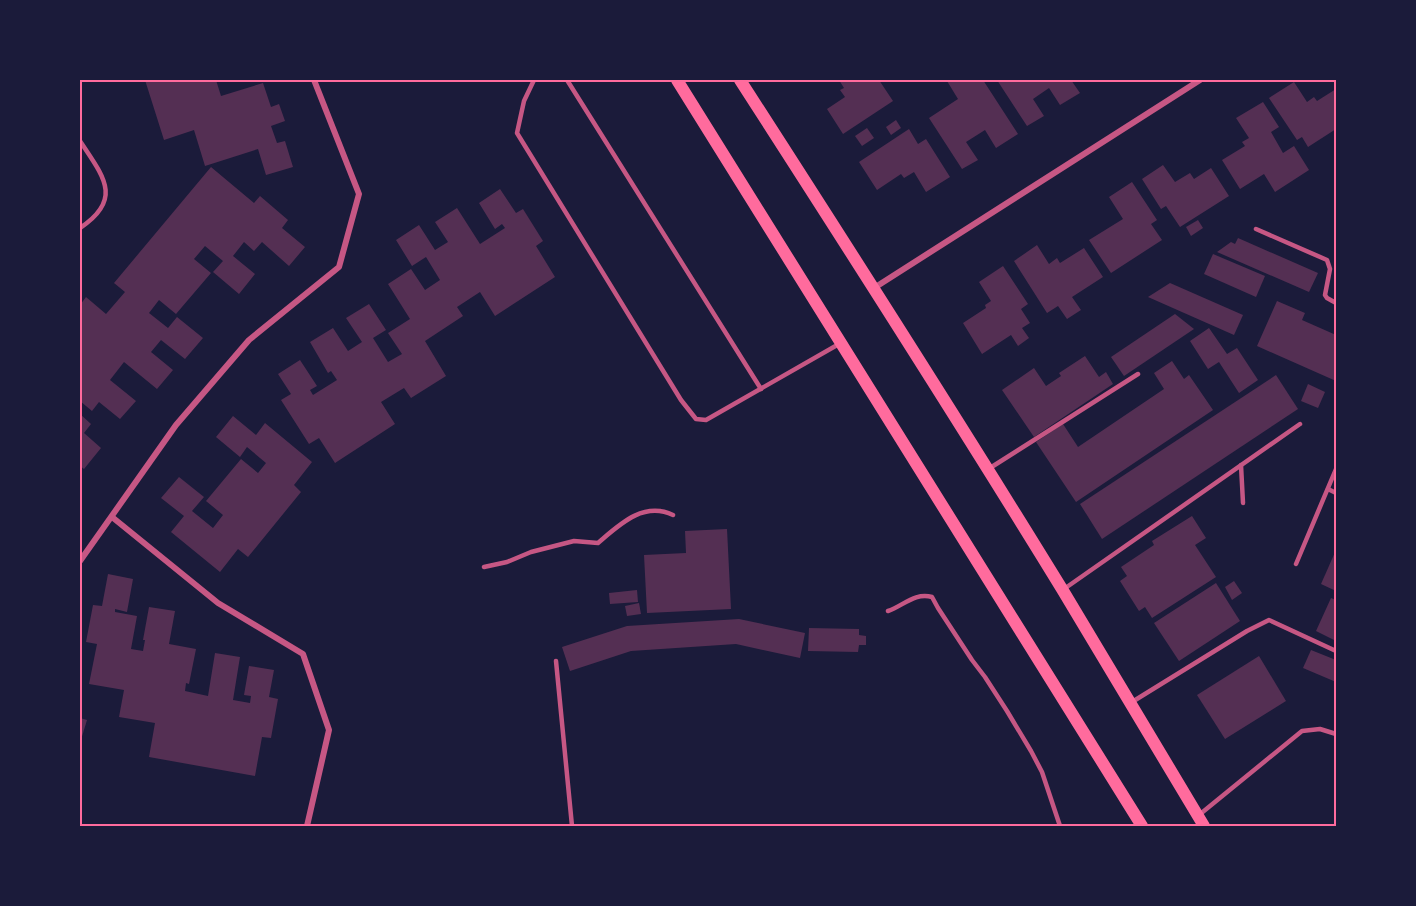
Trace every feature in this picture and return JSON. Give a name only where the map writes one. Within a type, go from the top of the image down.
[{"type":"main road","points":[[677,80],[1142,826]]},
{"type":"main road","points":[[740,80],[988,469],[1201,821]]},
{"type":"street","points":[[80,561],[176,425],[249,340],[339,267],[359,194],[314,80]]},
{"type":"street","points":[[874,288],[1200,80]]},
{"type":"street","points":[[112,517],[218,603],[303,654],[328,730],[307,826]]},
{"type":"lane","points":[[534,80],[524,101],[517,133],[681,400],[696,419],[706,420],[841,343]]},
{"type":"lane","points":[[567,80],[761,389]]},
{"type":"lane","points":[[80,141],[96,164],[106,190],[104,203],[97,216],[80,228]]},
{"type":"lane","points":[[1256,229],[1328,260],[1330,269],[1325,295],[1336,303]]},
{"type":"lane","points":[[988,469],[1138,374]]},
{"type":"lane","points":[[1062,590],[1300,424]]},
{"type":"lane","points":[[1241,465],[1243,503]]},
{"type":"lane","points":[[1296,564],[1336,469]]},
{"type":"lane","points":[[1328,489],[1336,493]]},
{"type":"lane","points":[[484,567],[574,541],[598,543],[624,520],[637,515],[662,510],[673,514]]},
{"type":"lane","points":[[888,611],[916,597],[925,595],[932,597],[1031,752],[1042,772],[1060,826]]},
{"type":"lane","points":[[1130,703],[1247,631],[1269,620],[1336,651]]},
{"type":"lane","points":[[556,661],[572,826]]},
{"type":"lane","points":[[1201,821],[1302,731],[1320,729],[1336,734]]},
{"type":"building","points":[[145,80],[216,80],[221,96],[263,83],[271,107],[279,104],[285,121],[271,126],[277,143],[285,141],[293,167],[266,175],[258,149],[205,166],[194,130],[164,140]]},
{"type":"building","points":[[839,80],[879,80],[893,101],[843,134],[827,109],[845,97],[840,90],[844,88]]},
{"type":"building","points":[[983,80],[1018,134],[996,148],[985,130],[966,142],[978,160],[962,169],[929,118],[958,99],[947,81]]},
{"type":"building","points":[[997,80],[1071,80],[1080,93],[1060,105],[1049,88],[1033,99],[1044,116],[1027,126]]},
{"type":"building","points":[[1294,82],[1307,102],[1314,97],[1317,101],[1336,89],[1336,129],[1308,147],[1302,137],[1297,140],[1269,98]]},
{"type":"building","points":[[1263,102],[1279,127],[1271,132],[1283,153],[1294,146],[1309,170],[1275,192],[1264,174],[1240,189],[1222,160],[1245,146],[1242,142],[1249,138],[1236,118]]},
{"type":"building","points":[[896,120],[901,128],[891,135],[886,127]]},
{"type":"building","points":[[867,128],[874,138],[862,146],[855,136]]},
{"type":"building","points":[[909,129],[918,144],[926,139],[950,177],[926,192],[914,172],[904,178],[901,174],[877,190],[859,162]]},
{"type":"building","points":[[1163,165],[1175,182],[1190,173],[1194,179],[1211,168],[1229,196],[1180,227],[1166,206],[1161,209],[1142,179]]},
{"type":"building","points":[[211,167],[254,203],[260,196],[288,220],[282,228],[305,247],[289,266],[262,242],[254,251],[244,242],[233,256],[255,274],[239,294],[213,272],[223,261],[205,246],[194,259],[211,273],[176,314],[159,300],[149,313],[168,328],[177,317],[203,338],[185,359],[161,340],[151,352],[173,370],[157,389],[124,362],[110,380],[136,401],[120,419],[99,402],[92,411],[80,401],[80,305],[86,297],[106,314],[125,292],[114,283]]},
{"type":"building","points":[[1132,182],[1157,220],[1151,224],[1162,240],[1111,273],[1089,240],[1123,219],[1109,197]]},
{"type":"building","points":[[500,189],[516,213],[523,209],[543,241],[536,246],[555,277],[495,316],[480,292],[457,307],[463,316],[425,341],[446,376],[411,398],[404,388],[381,402],[395,424],[335,463],[319,438],[309,444],[281,400],[291,394],[278,374],[300,360],[317,386],[310,390],[313,395],[337,380],[331,371],[328,373],[310,342],[333,328],[348,351],[362,342],[346,318],[369,304],[386,330],[373,338],[388,362],[402,354],[388,333],[410,319],[388,284],[411,269],[425,290],[440,280],[426,257],[412,266],[396,240],[419,225],[435,250],[448,242],[435,222],[457,208],[480,244],[505,228],[502,224],[495,229],[479,203]]},
{"type":"building","points":[[1198,220],[1203,228],[1191,236],[1186,227]]},
{"type":"building","points":[[1238,238],[1318,273],[1309,292],[1217,252],[1231,242],[1235,244]]},
{"type":"building","points":[[1037,245],[1049,264],[1057,258],[1060,263],[1084,248],[1103,277],[1072,297],[1081,310],[1067,319],[1058,306],[1047,313],[1014,261]]},
{"type":"building","points":[[1213,254],[1265,276],[1256,297],[1204,274]]},
{"type":"building","points":[[1003,266],[1028,304],[1021,309],[1030,323],[1022,328],[1029,338],[1018,346],[1011,335],[982,354],[963,323],[986,308],[985,305],[991,301],[979,282]]},
{"type":"building","points":[[1170,283],[1243,315],[1234,335],[1148,297]]},
{"type":"building","points":[[1277,301],[1305,313],[1302,320],[1336,335],[1336,381],[1257,346]]},
{"type":"building","points":[[1175,314],[1194,329],[1124,376],[1111,357]]},
{"type":"building","points":[[1209,328],[1227,354],[1237,348],[1258,380],[1239,393],[1219,362],[1208,369],[1190,341]]},
{"type":"building","points":[[1085,356],[1099,377],[1106,372],[1113,384],[1034,437],[1002,390],[1034,368],[1046,386],[1061,376],[1059,373]]},
{"type":"building","points":[[1172,361],[1184,379],[1189,375],[1213,410],[1076,502],[1036,442],[1063,424],[1078,447],[1164,389],[1154,373]]},
{"type":"building","points":[[1276,375],[1298,409],[1102,539],[1080,504]]},
{"type":"building","points":[[1308,384],[1325,392],[1318,408],[1301,401]]},
{"type":"building","points":[[80,414],[91,424],[84,433],[101,448],[84,469],[80,466]]},
{"type":"building","points":[[233,416],[256,435],[265,423],[312,462],[294,485],[301,492],[248,557],[238,549],[220,572],[171,532],[184,516],[161,498],[179,477],[204,497],[192,511],[213,528],[223,515],[206,501],[241,459],[258,473],[266,463],[247,447],[240,457],[216,437]]},
{"type":"building","points":[[1192,516],[1206,538],[1195,545],[1216,577],[1152,618],[1145,607],[1139,611],[1120,581],[1127,576],[1121,567],[1154,545],[1152,541]]},
{"type":"building","points":[[727,529],[731,609],[647,613],[644,555],[686,553],[685,531]]},
{"type":"building","points":[[1336,550],[1336,591],[1321,584]]},
{"type":"building","points":[[108,574],[133,579],[127,612],[115,609],[115,612],[137,616],[131,649],[143,651],[149,607],[175,611],[169,644],[196,649],[189,684],[186,683],[185,691],[208,696],[215,653],[240,657],[233,700],[250,703],[251,696],[244,695],[249,666],[274,670],[269,697],[278,699],[271,738],[262,737],[255,776],[149,757],[155,723],[119,717],[124,690],[89,684],[97,644],[86,642],[93,605],[102,606]]},
{"type":"building","points":[[1234,581],[1242,593],[1232,600],[1225,587]]},
{"type":"building","points":[[1216,583],[1240,621],[1179,661],[1154,623]]},
{"type":"building","points":[[637,590],[638,602],[610,604],[609,593]]},
{"type":"building","points":[[1331,598],[1336,600],[1336,641],[1316,631]]},
{"type":"building","points":[[639,603],[641,614],[627,616],[625,606]]},
{"type":"building","points":[[739,619],[805,633],[800,658],[736,644],[631,651],[570,671],[562,647],[627,626]]},
{"type":"building","points":[[809,628],[859,629],[859,635],[866,636],[866,645],[859,645],[858,652],[808,651]]},
{"type":"building","points":[[1311,650],[1336,660],[1336,682],[1303,668]]},
{"type":"building","points":[[1259,656],[1286,701],[1225,739],[1197,695]]},
{"type":"building","points":[[80,718],[87,720],[80,743]]}]
